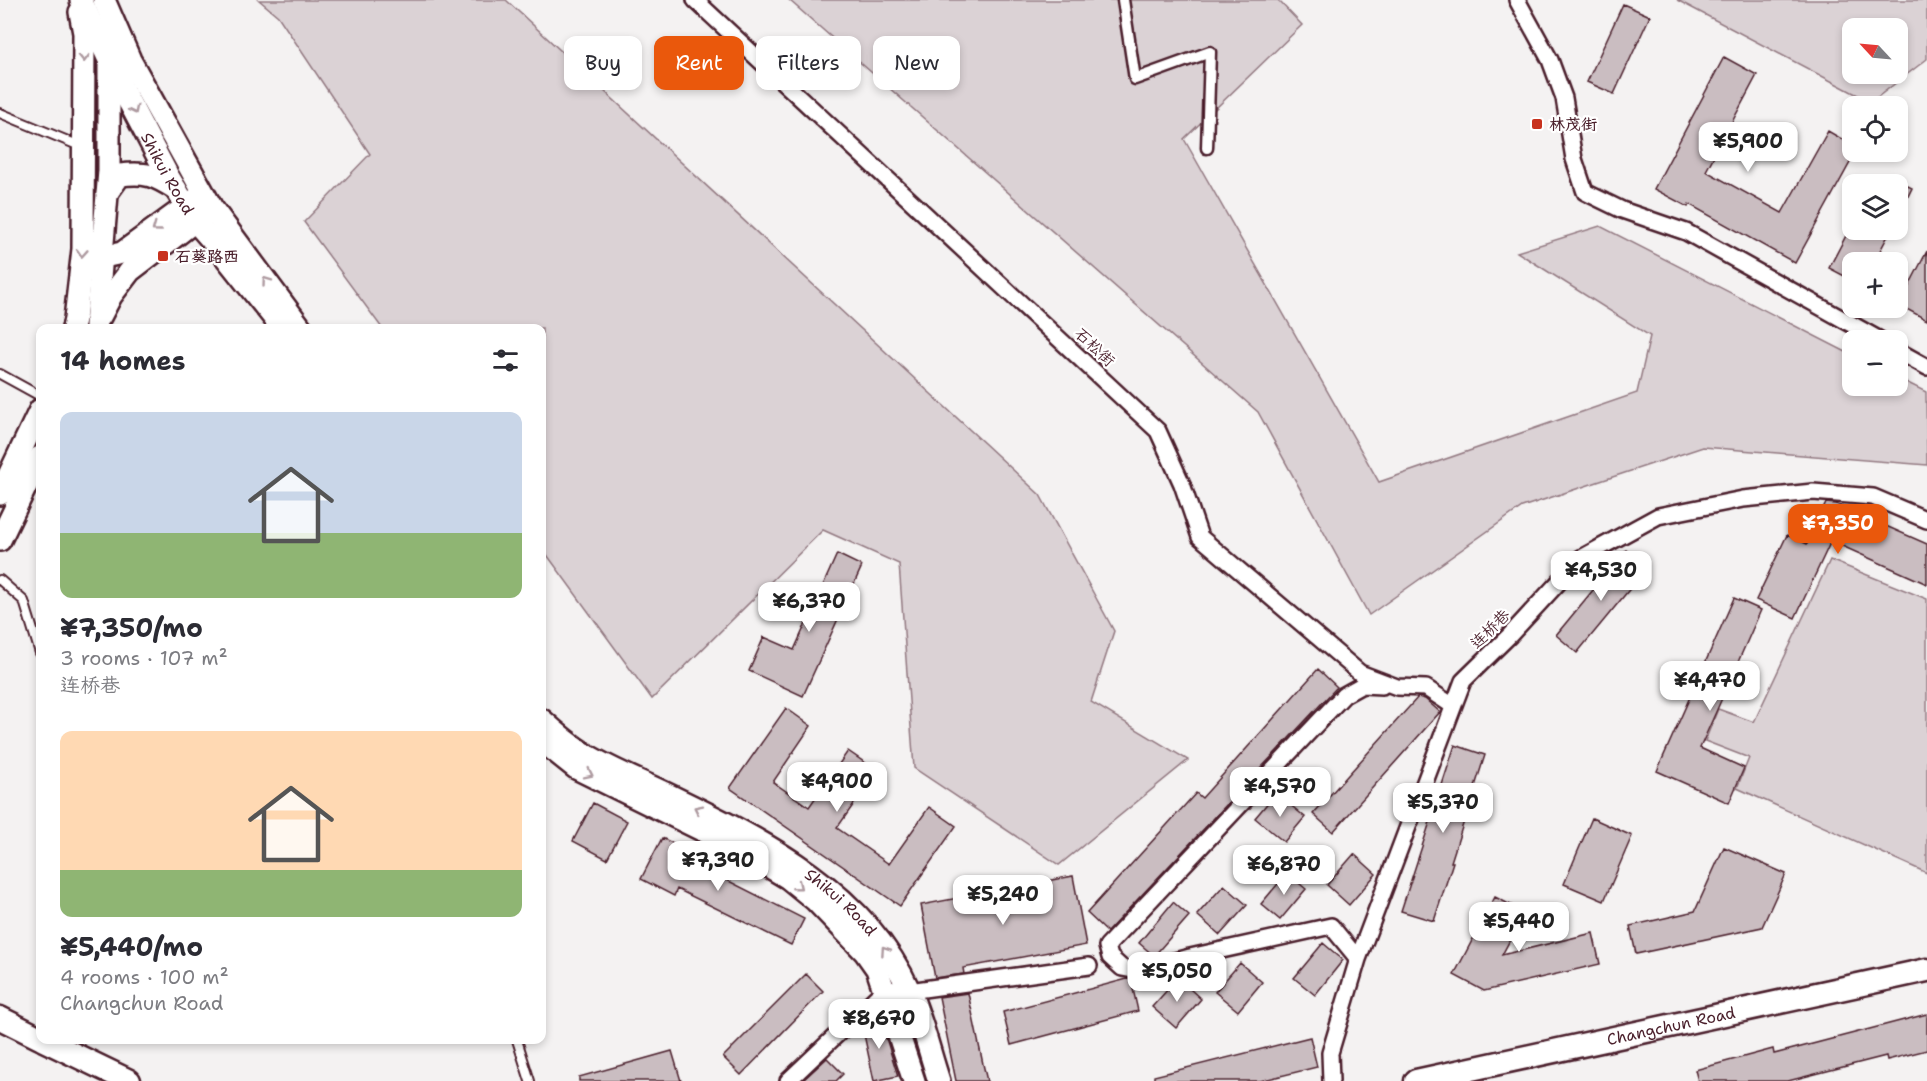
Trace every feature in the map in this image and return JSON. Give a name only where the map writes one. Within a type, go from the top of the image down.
[{"type":"main road","name":"Shikui Road","points":[[79,0],[186,206],[279,324]]},
{"type":"main road","points":[[74,324],[83,249],[84,33],[79,0]]},
{"type":"main road","name":"Shikui Road","points":[[104,0],[130,60],[208,201],[298,324]]},
{"type":"main road","points":[[95,324],[109,171],[109,58],[104,0]]},
{"type":"main road","points":[[107,194],[120,175],[140,173],[160,179],[186,206]]},
{"type":"main road","points":[[103,249],[108,256],[122,253],[186,206],[208,201]]},
{"type":"main road","points":[[97,324],[111,296],[186,206]]},
{"type":"main road","points":[[0,494],[36,418]]},
{"type":"main road","points":[[0,540],[36,465]]},
{"type":"main road","name":"Shikui Road","points":[[546,724],[563,739],[586,754],[710,815],[793,861],[840,899],[870,928],[909,991],[939,1081]]},
{"type":"main road","name":"Shikui Road","points":[[546,744],[576,768],[704,831],[788,878],[815,900],[865,952],[877,969],[914,1081]]},
{"type":"main road","name":"Changchun Road","points":[[1416,1081],[1468,1075],[1927,970]]},
{"type":"main road","points":[[0,1018],[36,1036]]},
{"type":"main road","points":[[52,1044],[129,1081]]},
{"type":"street","name":"石松街","points":[[695,0],[1158,431],[1182,484],[1200,537],[1360,673],[1397,687],[1426,688],[1453,706]]},
{"type":"street","points":[[1123,0],[1135,79],[1210,52],[1207,148]]},
{"type":"street","points":[[1517,0],[1550,60],[1560,88],[1574,159],[1586,192],[1622,210],[1686,232],[1862,330]]},
{"type":"street","points":[[1908,357],[1927,367]]},
{"type":"street","name":"连桥巷","points":[[1331,1081],[1330,1053],[1358,959],[1463,681],[1510,636],[1581,558],[1658,516],[1743,499],[1813,492],[1873,497],[1927,520]]},
{"type":"street","points":[[1358,959],[1331,926],[1190,957],[1138,971],[1122,968],[1110,957],[1107,946],[1344,695],[1362,685],[1397,687]]},
{"type":"street","points":[[788,1081],[885,989],[909,991],[1089,966]]},
{"type":"lane","points":[[0,113],[84,148]]},
{"type":"lane","points":[[0,374],[36,394]]},
{"type":"lane","points":[[0,580],[24,601],[36,640]]},
{"type":"lane","points":[[519,1044],[530,1081]]},
{"type":"shaded area","points":[[259,0],[506,0],[564,54],[564,90],[603,90],[1040,495],[1114,631],[1091,702],[1188,760],[1059,865],[914,768],[899,564],[823,530],[652,699],[546,553],[546,324],[379,324],[304,222],[370,154],[278,16]]},
{"type":"shaded area","points":[[789,0],[1278,0],[1302,25],[1184,139],[1379,482],[1637,393],[1650,336],[1517,252],[1600,226],[1842,350],[1842,396],[1908,396],[1908,383],[1926,392],[1927,465],[1703,447],[1522,507],[1369,615],[1258,412],[891,90],[960,90],[960,36],[873,36],[873,74],[861,63],[861,36],[830,36]]},
{"type":"shaded area","points":[[1677,0],[1927,0],[1927,59],[1908,74],[1908,18],[1842,18],[1842,84],[1894,84],[1879,96],[1860,96]]},
{"type":"shaded area","points":[[1830,560],[1927,599],[1927,873],[1737,788],[1749,758],[1705,741],[1718,709],[1754,722]]},
{"type":"building","points":[[1623,4],[1650,16],[1614,94],[1587,82]]},
{"type":"building","points":[[1724,57],[1757,75],[1706,171],[1782,213],[1828,131],[1842,139],[1842,162],[1850,162],[1795,263],[1689,204],[1688,207],[1654,189]]},
{"type":"building","points":[[1844,240],[1886,240],[1879,252],[1842,252],[1842,275],[1829,268]]},
{"type":"building","points":[[1927,251],[1927,320],[1908,310],[1908,288]]},
{"type":"building","points":[[1826,503],[1836,504],[1927,544],[1927,584],[1831,541],[1795,618],[1756,600],[1787,535],[1807,544]]},
{"type":"building","points":[[1626,550],[1647,568],[1577,653],[1556,635]]},
{"type":"building","points":[[837,554],[862,566],[803,696],[749,671],[764,637],[794,650]]},
{"type":"building","points":[[1734,598],[1761,610],[1700,748],[1744,768],[1729,803],[1657,771]]},
{"type":"building","points":[[1318,669],[1337,687],[1107,932],[1087,913],[1196,793],[1202,798]]},
{"type":"building","points":[[1418,697],[1425,699],[1440,712],[1333,832],[1313,814]]},
{"type":"building","points":[[786,708],[811,726],[773,782],[809,807],[848,751],[877,771],[837,828],[889,864],[929,807],[956,826],[900,906],[730,788]]},
{"type":"building","points":[[1455,745],[1485,755],[1434,921],[1401,911]]},
{"type":"building","points":[[1276,793],[1305,817],[1284,842],[1255,818]]},
{"type":"building","points":[[593,803],[627,821],[607,859],[573,841]]},
{"type":"building","points":[[1592,818],[1632,836],[1604,901],[1564,884]]},
{"type":"building","points":[[662,838],[695,854],[691,862],[804,919],[791,945],[677,889],[674,896],[641,879]]},
{"type":"building","points":[[1724,847],[1786,874],[1762,927],[1636,954],[1630,926],[1695,911]]},
{"type":"building","points":[[1354,854],[1376,874],[1349,905],[1327,885]]},
{"type":"building","points":[[1287,873],[1306,889],[1280,920],[1261,904]]},
{"type":"building","points":[[1073,876],[1086,945],[963,968],[964,974],[935,978],[921,905]]},
{"type":"building","points":[[1224,885],[1247,905],[1220,935],[1197,915]]},
{"type":"building","points":[[1495,897],[1525,912],[1502,955],[1593,933],[1600,964],[1484,991],[1454,975]]},
{"type":"building","points":[[1173,902],[1189,916],[1154,956],[1139,943]]},
{"type":"building","points":[[1323,943],[1343,960],[1315,995],[1294,978]]},
{"type":"building","points":[[1240,963],[1262,982],[1238,1011],[1215,992]]},
{"type":"building","points":[[806,974],[823,991],[741,1075],[723,1057]]},
{"type":"building","points":[[1178,978],[1201,999],[1176,1028],[1152,1007]]},
{"type":"building","points":[[1127,979],[1131,980],[1138,1011],[1011,1045],[1003,1012]]},
{"type":"building","points":[[968,993],[987,1081],[956,1081],[939,997]]},
{"type":"building","points":[[1927,1014],[1927,1050],[1887,1060],[1886,1056],[1788,1081],[1698,1081],[1695,1070],[1773,1049],[1774,1054]]},
{"type":"building","points":[[879,1016],[898,1076],[874,1081],[862,1025],[869,1018]]},
{"type":"building","points":[[1310,1037],[1317,1067],[1260,1081],[1154,1081],[1154,1076]]},
{"type":"building","points":[[672,1051],[681,1081],[579,1081],[579,1077]]},
{"type":"building","points":[[827,1058],[843,1074],[836,1081],[802,1081]]},
{"type":"place","name":"林茂街","points":[[1537,124]]},
{"type":"place","name":"石葵路西","points":[[163,256]]}]
